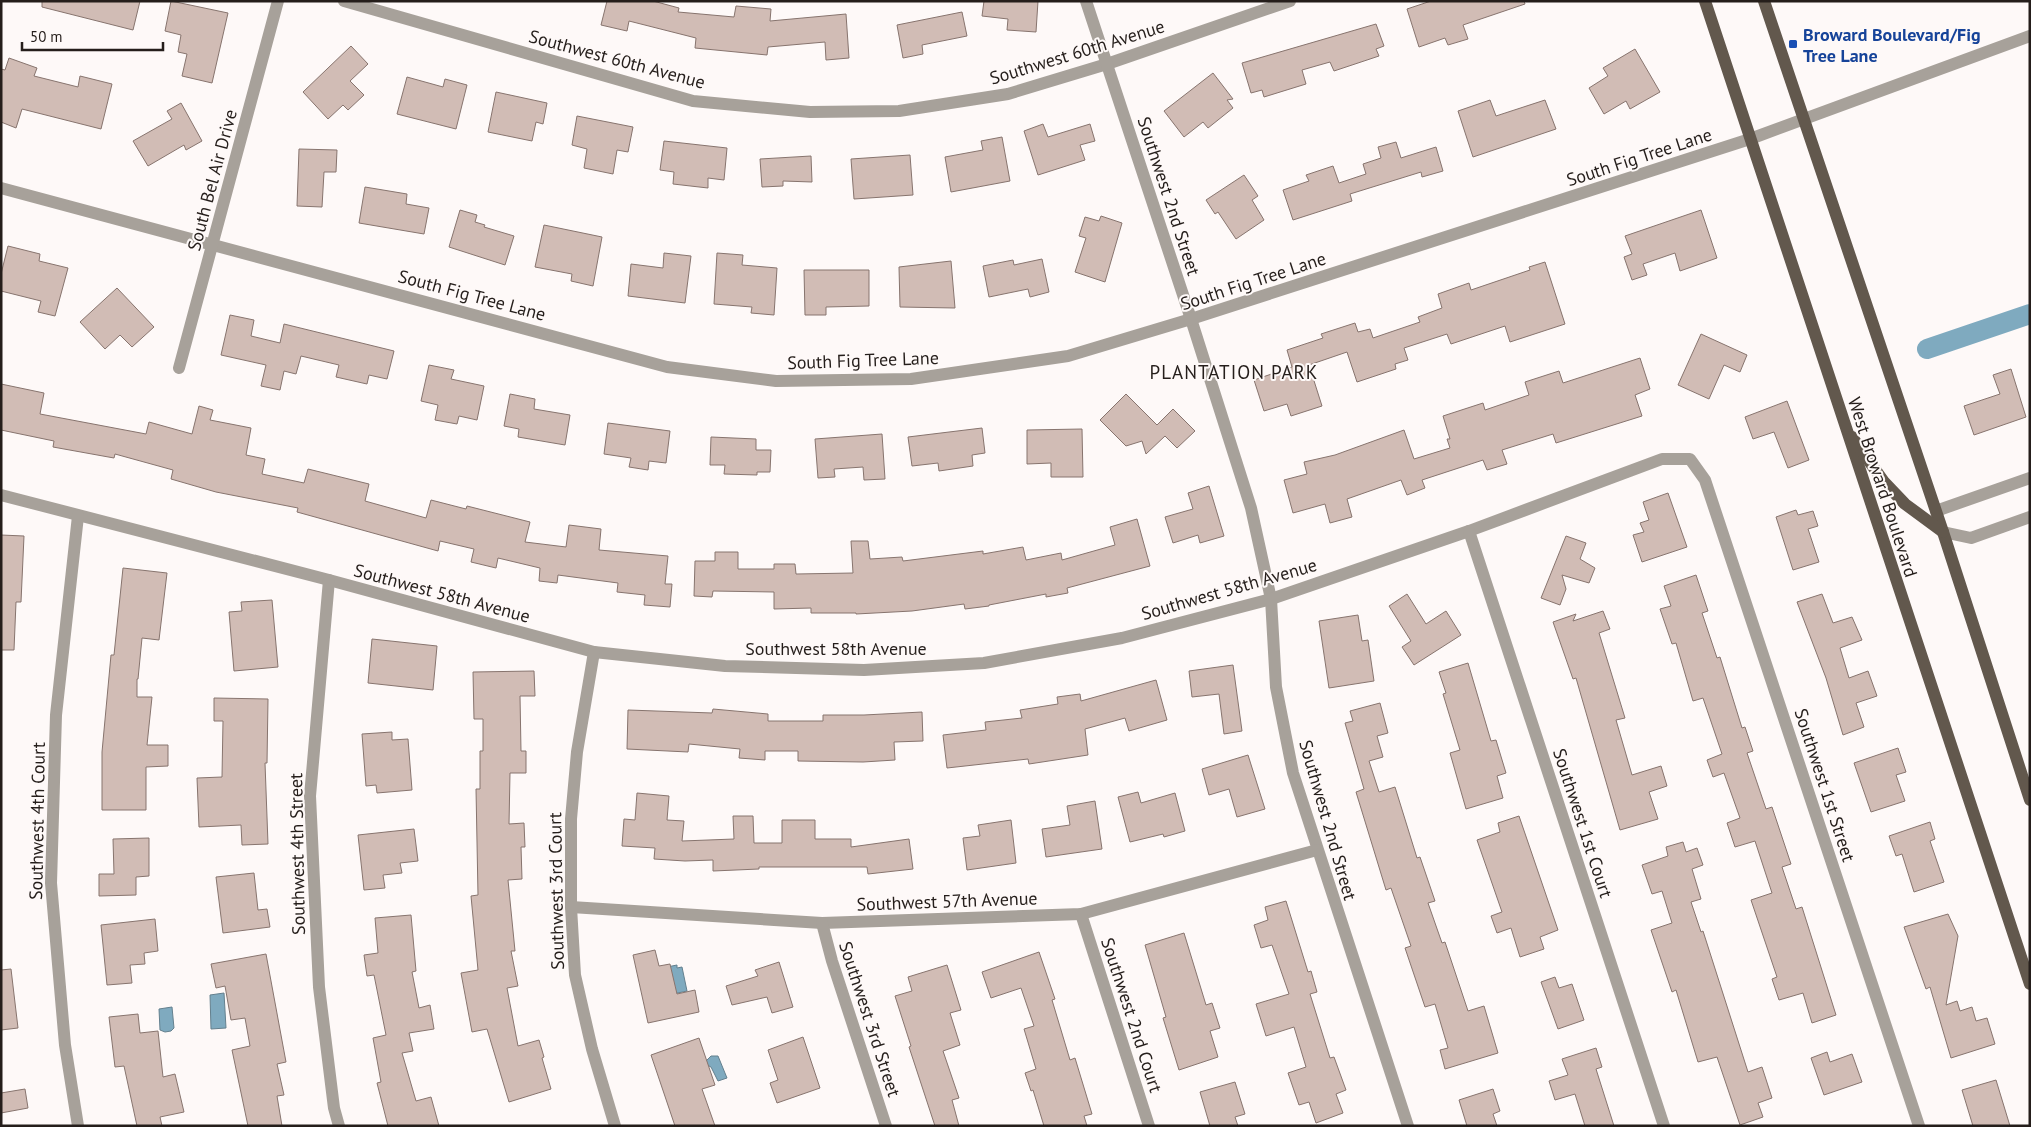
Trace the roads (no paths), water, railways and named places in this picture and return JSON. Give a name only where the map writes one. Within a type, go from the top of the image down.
[{"type":"main road","name":"West Broward Boulevard","points":[[1705,1],[2030,984]]},
{"type":"main road","points":[[1764,1],[1943,532],[2030,800]]},
{"type":"main road","points":[[1844,425],[1884,482],[1905,504],[1943,532]]},
{"type":"street","name":"South Bel Air Drive","points":[[179,368],[278,1]]},
{"type":"street","name":"Southwest 60th Avenue","points":[[344,1],[693,101],[810,112],[899,111],[1008,94],[1107,64],[1290,1]]},
{"type":"street","name":"Southwest 2nd Street","points":[[1086,1],[1192,319],[1251,508],[1270,599],[1276,687],[1292,773],[1408,1126]]},
{"type":"street","name":"South Fig Tree Lane","points":[[1,188],[213,243],[667,366],[776,381],[911,379],[1068,356],[1192,319],[1750,139],[2030,36]]},
{"type":"street","name":"Southwest 58th Avenue","points":[[1,495],[329,580],[594,652],[725,666],[864,670],[984,662],[1122,638],[1270,599],[1469,531],[1662,460],[1690,459]]},
{"type":"street","name":"Southwest 1st Street","points":[[1690,459],[1705,480],[1919,1126]]},
{"type":"street","points":[[1936,511],[2030,478]]},
{"type":"street","name":"Southwest 4th Court","points":[[78,516],[56,715],[51,883],[64,1045],[78,1126]]},
{"type":"street","points":[[1943,532],[1971,538],[2030,517]]},
{"type":"street","name":"Southwest 1st Court","points":[[1469,531],[1664,1126]]},
{"type":"street","name":"Southwest 4th Street","points":[[329,580],[310,796],[319,987],[334,1108],[339,1126]]},
{"type":"street","name":"Southwest 3rd Court","points":[[594,652],[577,752],[570,819],[571,907],[575,975],[592,1049],[615,1126]]},
{"type":"street","name":"Southwest 57th Avenue","points":[[571,907],[822,923],[1081,914],[1317,850]]},
{"type":"street","name":"Southwest 2nd Court","points":[[1081,914],[1149,1126]]},
{"type":"street","name":"Southwest 3rd Street","points":[[822,923],[832,961],[886,1126]]},
{"type":"water","points":[[677,965],[677,968],[682,967],[687,991],[673,994],[667,967]]},
{"type":"water","points":[[224,993],[226,1028],[211,1029],[210,995]]},
{"type":"water","points":[[172,1007],[174,1028],[171,1031],[165,1032],[160,1030],[159,1009]]},
{"type":"water","points":[[711,1056],[718,1056],[727,1078],[718,1081],[711,1067],[707,1065],[706,1061]]},
{"type":"waterway","points":[[1927,349],[2030,314]]},
{"type":"place","name":"Broward Boulevard/Fig Tree Lane","points":[[1793,44]]},
{"type":"district","name":"PLANTATION PARK","points":[[1234,372]]}]
